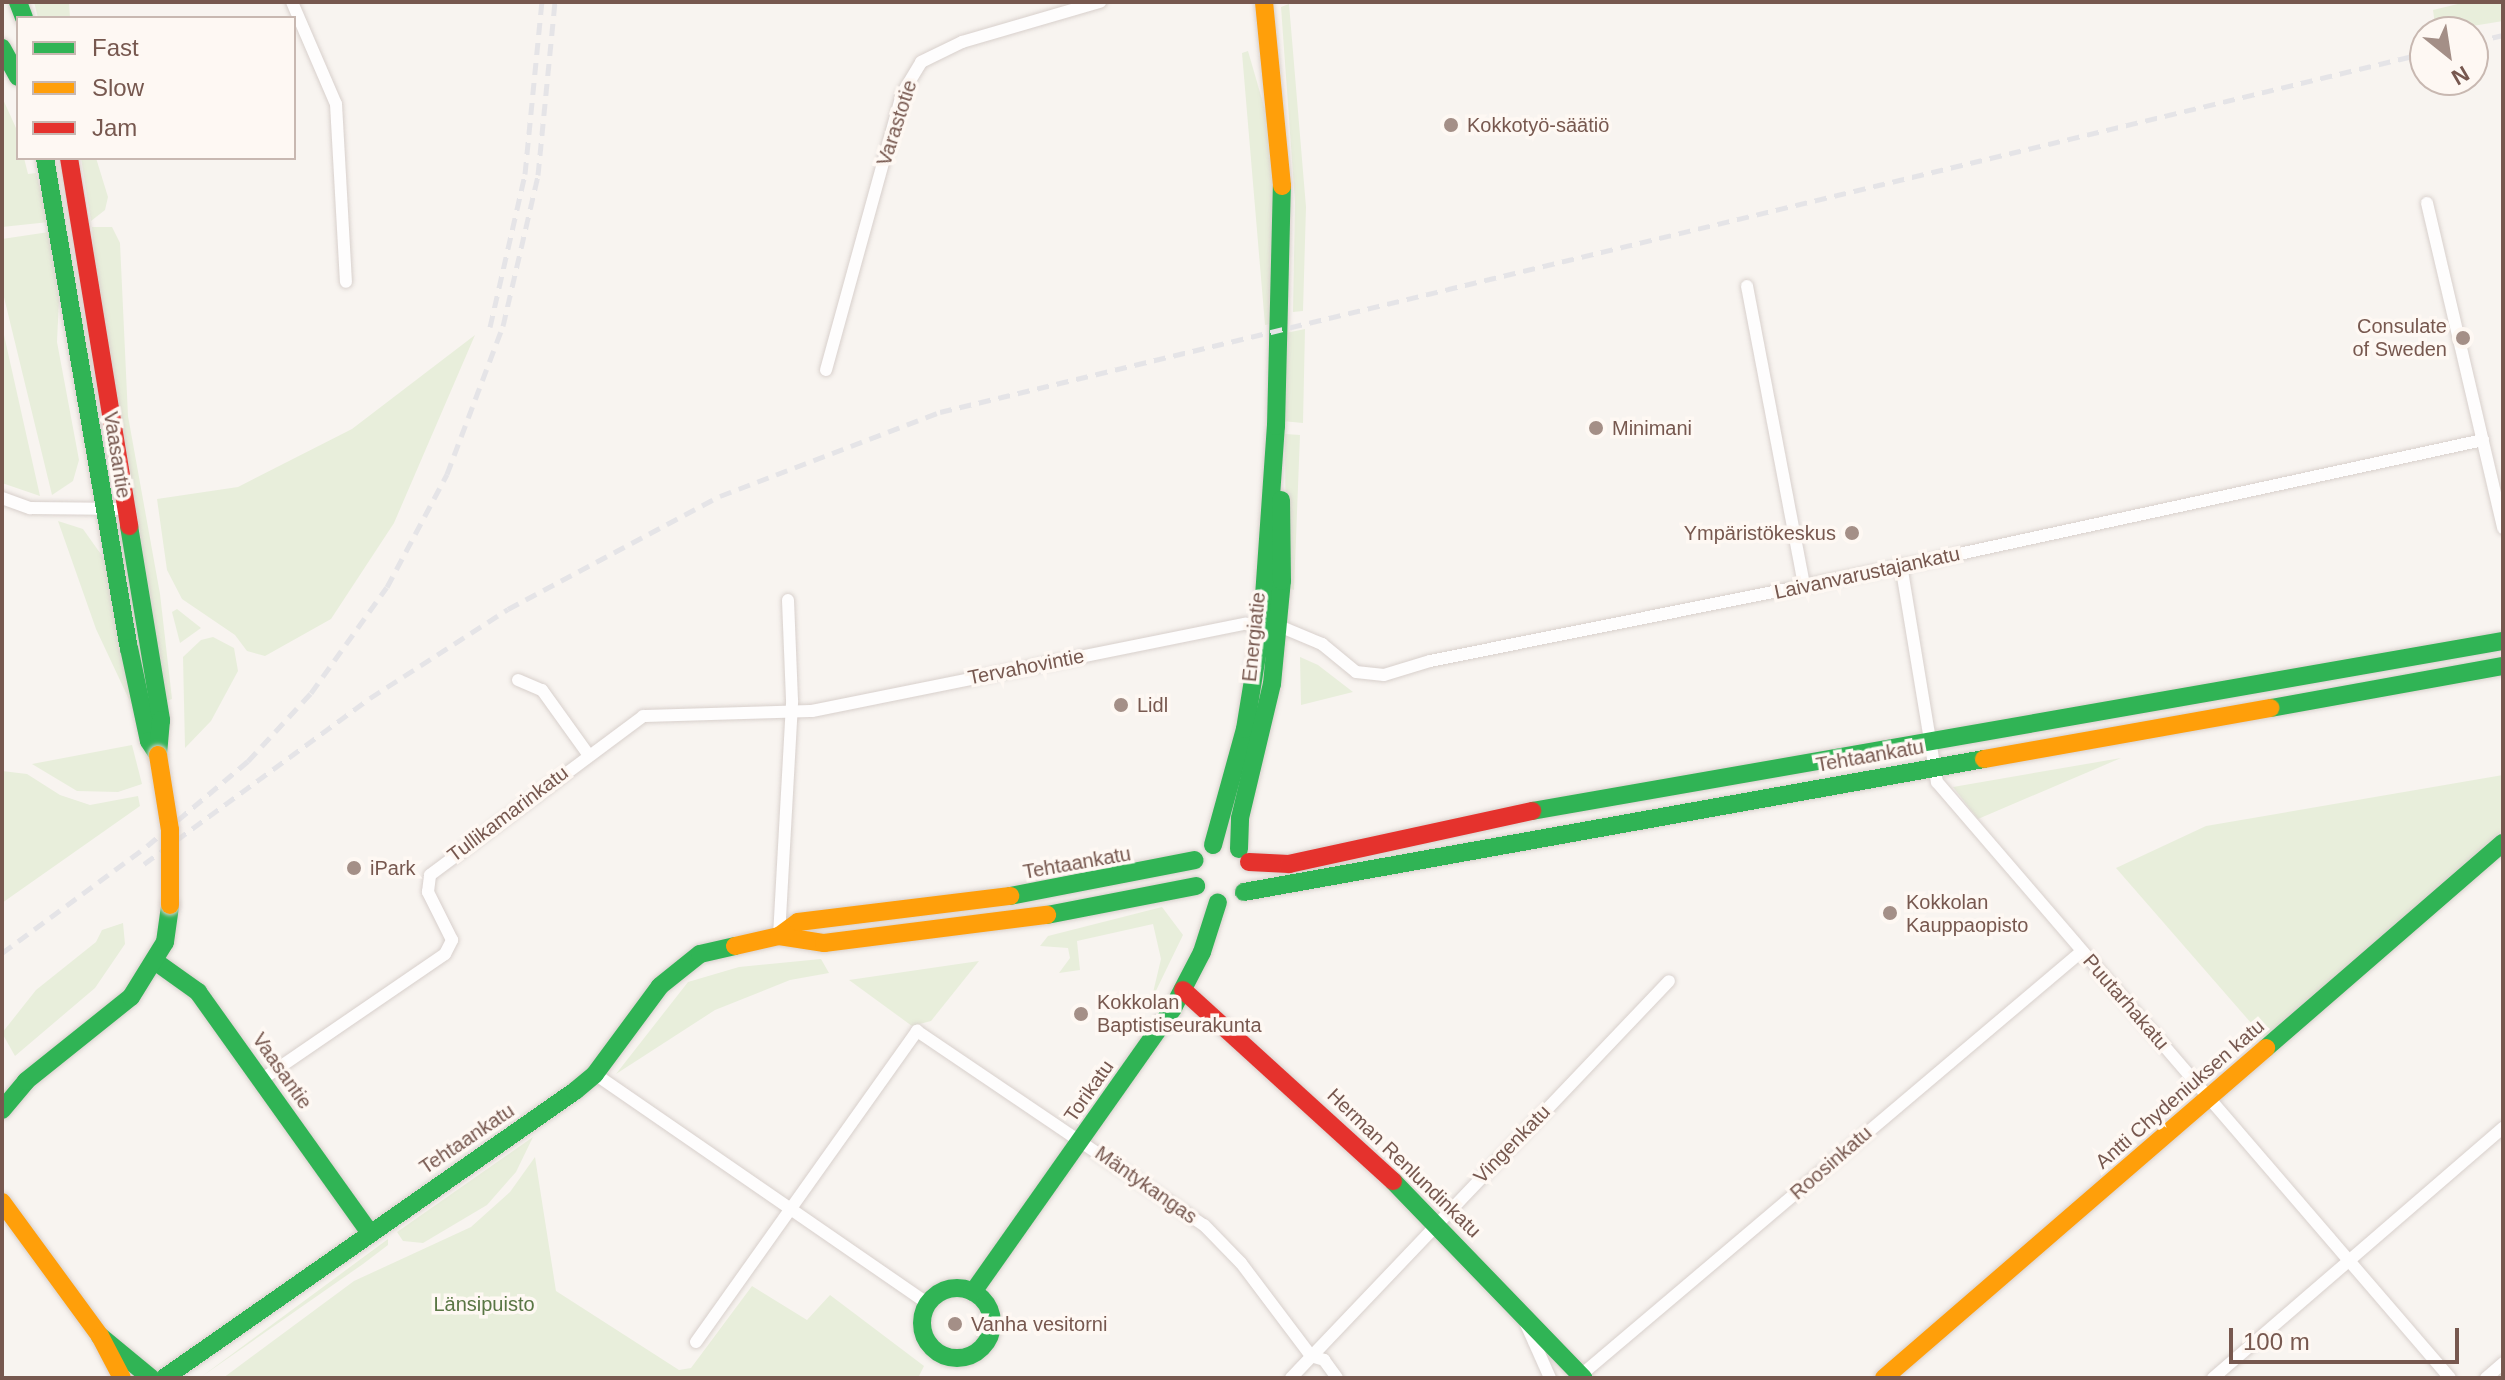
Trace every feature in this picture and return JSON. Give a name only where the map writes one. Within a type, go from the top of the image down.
[{"type":"main road","name":"Energiatie","points":[[1244,855],[1240,818],[1266,718],[1270,625],[1281,512],[1276,426],[1284,208],[1264,2]]},
{"type":"main road","points":[[2,48],[16,73]]},
{"type":"main road","name":"Vaasantie","points":[[45,160],[104,508],[149,741],[158,755],[170,830],[170,905],[156,962],[198,992],[370,1233]]},
{"type":"main road","name":"Vaasantie","points":[[69,160],[164,737],[158,755]]},
{"type":"main road","name":"Energiatie","points":[[1213,845],[1270,625]]},
{"type":"main road","name":"Tehtaankatu","points":[[1244,855],[1289,864],[1497,817],[2503,641]]},
{"type":"main road","name":"Tehtaankatu","points":[[1244,892],[2503,666]]},
{"type":"main road","name":"Antti Chydeniuksen katu","points":[[1884,1378],[2503,843]]},
{"type":"main road","points":[[1213,845],[1244,855],[1251,878],[1244,892],[1218,902],[1196,886],[1195,860],[1213,845]]},
{"type":"main road","name":"Tehtaankatu","points":[[779,936],[798,922],[1054,891],[1195,860]]},
{"type":"main road","name":"Tehtaankatu","points":[[164,1378],[595,1074],[660,986],[688,961],[712,950],[779,936],[824,943],[998,924],[1196,886]]},
{"type":"main road","name":"Torikatu","points":[[973,1292],[1082,1140],[1183,990],[1207,940],[1218,902]]},
{"type":"main road","points":[[2,1110],[26,1081],[106,1021],[156,962]]},
{"type":"main road","name":"Herman Renlundinkatu","points":[[1183,990],[1438,1222],[1525,1321],[1582,1377]]},
{"type":"main road","points":[[2,1089],[26,1081]]},
{"type":"main road","points":[[2,1202],[100,1336],[122,1378]]},
{"type":"main road","points":[[953,1288],[973,1292],[989,1308],[991,1330],[980,1350],[960,1358],[938,1353],[924,1336],[928,1304],[953,1288]]},
{"type":"main road","points":[[100,1336],[151,1378]]},
{"type":"main road","points":[[954,1378],[960,1358]]},
{"type":"street","points":[[292,2],[336,104],[346,282]]},
{"type":"street","name":"Varastotie","points":[[826,370],[902,94],[915,70],[932,52],[1100,2]]},
{"type":"street","points":[[2427,203],[2503,528]]},
{"type":"street","points":[[1747,286],[1804,586]]},
{"type":"street","name":"Laivanvarustajankatu","points":[[1270,625],[1322,644],[1356,672],[1384,675],[1430,661],[1804,586],[2483,440]]},
{"type":"street","points":[[2,498],[30,508],[128,509]]},
{"type":"street","points":[[1901,565],[1934,767]]},
{"type":"street","points":[[779,936],[790,712],[788,600]]},
{"type":"street","name":"Tervahovintie","points":[[790,712],[1270,625]]},
{"type":"street","points":[[518,680],[542,690],[588,754]]},
{"type":"street","name":"Tullikamarinkatu","points":[[261,1080],[445,954],[452,940],[428,892],[430,875],[588,754],[643,716],[658,713],[790,712]]},
{"type":"street","name":"Puutarhakatu","points":[[1934,767],[1937,782],[2450,1378]]},
{"type":"street","name":"Roosinkatu","points":[[1582,1377],[2082,951]]},
{"type":"street","name":"Vingenkatu","points":[[1291,1378],[1669,981]]},
{"type":"street","name":"Mäntykangas","points":[[790,1209],[917,1031],[1082,1140],[1222,1240],[1311,1356],[1324,1360],[1337,1378]]},
{"type":"street","points":[[595,1074],[928,1304]]},
{"type":"street","points":[[2213,1378],[2503,1128]]},
{"type":"street","points":[[696,1342],[790,1209]]},
{"type":"street","points":[[1525,1321],[1550,1378]]},
{"type":"street","points":[[2486,1378],[2503,1363]]},
{"type":"green space","points":[[34,2],[69,2],[70,16],[38,16]]},
{"type":"green space","points":[[2466,2],[2503,2],[2503,21],[2489,23],[2489,16],[2434,16],[2433,10]]},
{"type":"green space","points":[[1289,4],[1306,207],[1303,311],[1293,312],[1295,202],[1281,7]]},
{"type":"green space","points":[[1248,51],[1270,127],[1274,189],[1276,323],[1265,325],[1242,53]]},
{"type":"green space","points":[[2,97],[16,128],[16,160],[24,160],[28,174],[36,173],[49,222],[2,227]]},
{"type":"green space","points":[[81,160],[97,160],[108,197],[105,210],[91,221]]},
{"type":"green space","points":[[92,227],[112,227],[120,243],[128,416],[160,594],[172,699],[166,701],[97,298]]},
{"type":"green space","points":[[49,232],[59,299],[57,342],[79,460],[73,481],[52,495],[2,289],[2,239]]},
{"type":"green space","points":[[2,326],[40,496],[2,483]]},
{"type":"green space","points":[[1305,329],[1303,423],[1282,421],[1286,333]]},
{"type":"green space","points":[[475,335],[394,523],[331,619],[265,656],[247,651],[235,635],[182,599],[167,570],[157,499],[238,487],[352,429]]},
{"type":"green space","points":[[1285,434],[1300,435],[1294,590],[1286,587]]},
{"type":"green space","points":[[58,521],[83,529],[105,560],[133,708],[96,629]]},
{"type":"green space","points":[[177,609],[201,628],[180,643],[172,612]]},
{"type":"green space","points":[[213,637],[234,648],[238,671],[211,721],[185,748],[183,657],[201,640]]},
{"type":"green space","points":[[1300,657],[1318,665],[1353,692],[1301,705]]},
{"type":"green space","points":[[132,745],[142,784],[118,792],[77,791],[32,764]]},
{"type":"green space","points":[[2121,758],[1978,819],[1953,787]]},
{"type":"green space","points":[[2,771],[27,774],[60,795],[90,805],[138,796],[140,806],[2,903]]},
{"type":"green space","points":[[2503,775],[2503,830],[2265,1039],[2116,868],[2206,826]]},
{"type":"green space","points":[[1162,907],[1183,935],[1151,1001],[1161,959],[1153,924],[1077,941],[1080,970],[1059,973],[1070,958],[1068,948],[1040,946],[1048,936]]},
{"type":"green space","points":[[123,923],[125,944],[95,988],[15,1056],[2,1033],[36,990],[96,942],[102,930]]},
{"type":"green space","points":[[821,959],[829,973],[790,980],[715,1010],[616,1074],[688,982],[739,967]]},
{"type":"green space","points":[[979,961],[931,1021],[912,1026],[849,980]]},
{"type":"green space","points":[[533,1137],[516,1172],[487,1205],[423,1243],[403,1241],[397,1232]]},
{"type":"green space","name":"Länsipuisto","points":[[535,1157],[556,1291],[679,1370],[691,1368],[752,1286],[807,1320],[830,1295],[924,1366],[918,1378],[223,1378],[354,1281],[471,1227],[510,1192]]},
{"type":"green space","points":[[388,1239],[388,1245],[363,1264],[201,1377]]},
{"type":"railway","points":[[490,327],[525,174],[542,2]]},
{"type":"railway","points":[[2,953],[147,846],[248,761],[311,693],[387,587],[447,474],[503,326],[538,175],[555,2]]},
{"type":"railway","points":[[2489,38],[2503,35]]},
{"type":"railway","points":[[144,864],[370,698],[508,609],[720,496],[940,412],[2409,57]]},
{"type":"traffic: fast","points":[[18,2],[23,16]]},
{"type":"traffic: fast","points":[[2,48],[16,73]]},
{"type":"traffic: fast","points":[[45,160],[129,648],[149,741],[158,755]]},
{"type":"traffic: fast","points":[[1213,845],[1245,729],[1262,625],[1276,426],[1282,186]]},
{"type":"traffic: fast","points":[[1239,849],[1240,818],[1272,684],[1282,581],[1281,500]]},
{"type":"traffic: fast","points":[[129,526],[161,720],[158,755]]},
{"type":"traffic: fast","points":[[1532,811],[2503,641]]},
{"type":"traffic: fast","points":[[2271,708],[2503,666]]},
{"type":"traffic: fast","points":[[1244,892],[1984,759]]},
{"type":"traffic: fast","points":[[2266,1048],[2503,843]]},
{"type":"traffic: fast","points":[[1010,896],[1195,860]]},
{"type":"traffic: fast","points":[[1047,915],[1196,886]]},
{"type":"traffic: fast","points":[[973,1292],[1173,1008],[1202,952],[1218,902]]},
{"type":"traffic: fast","points":[[2,1110],[26,1081],[131,997],[165,942],[170,905]]},
{"type":"traffic: fast","points":[[164,1378],[575,1091],[595,1074],[660,986],[700,954],[735,946]]},
{"type":"traffic: fast","points":[[156,962],[198,992],[370,1233]]},
{"type":"traffic: fast","points":[[1393,1181],[1583,1378]]},
{"type":"traffic: fast","points":[[957,1288],[982,1298],[992,1323],[982,1348],[957,1358],[932,1348],[922,1323],[932,1298],[957,1288]]},
{"type":"traffic: fast","points":[[100,1336],[151,1378]]},
{"type":"traffic: slow","points":[[1264,2],[1282,186]]},
{"type":"traffic: slow","points":[[1984,759],[2271,708]]},
{"type":"traffic: slow","points":[[158,755],[170,830],[170,905]]},
{"type":"traffic: slow","points":[[735,946],[779,936],[798,922],[1010,896]]},
{"type":"traffic: slow","points":[[779,936],[824,943],[1047,915]]},
{"type":"traffic: slow","points":[[1884,1378],[2266,1048]]},
{"type":"traffic: slow","points":[[2,1202],[100,1336],[122,1378]]},
{"type":"traffic: jam","points":[[69,160],[129,526]]},
{"type":"traffic: jam","points":[[1249,862],[1289,864],[1532,811]]},
{"type":"traffic: jam","points":[[1183,990],[1393,1181]]},
{"type":"place","name":"Kokkotyö-säätiö","points":[[1451,125]]},
{"type":"place","name":"Consulate of Sweden","points":[[2463,338]]},
{"type":"place","name":"Minimani","points":[[1596,428]]},
{"type":"place","name":"Ympäristökeskus","points":[[1852,533]]},
{"type":"place","name":"Lidl","points":[[1121,705]]},
{"type":"place","name":"iPark","points":[[354,868]]},
{"type":"place","name":"Kokkolan Kauppaopisto","points":[[1890,913]]},
{"type":"place","name":"Kokkolan Baptistiseurakunta","points":[[1081,1014]]},
{"type":"place","name":"Vanha vesitorni","points":[[955,1324]]}]
